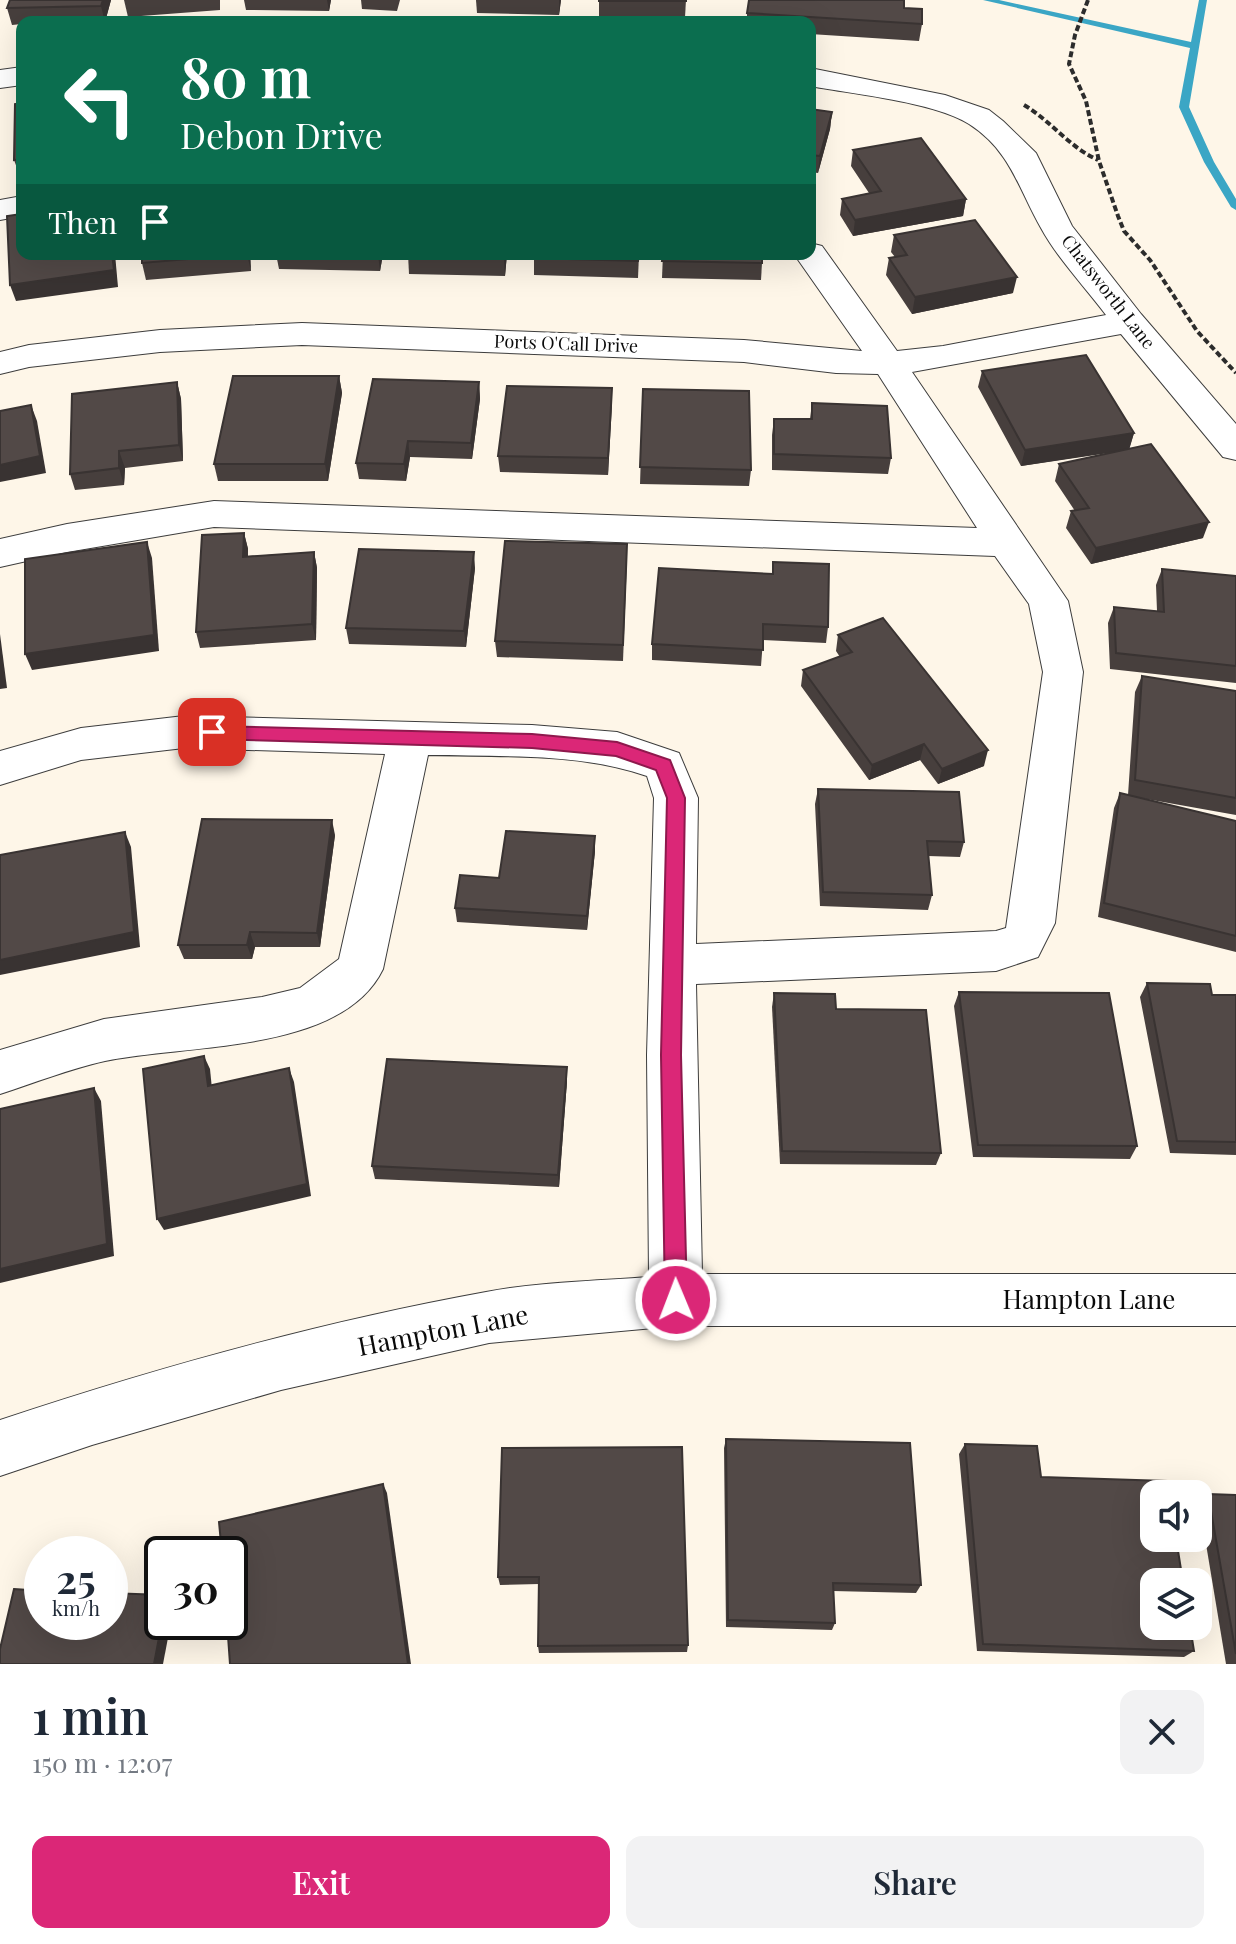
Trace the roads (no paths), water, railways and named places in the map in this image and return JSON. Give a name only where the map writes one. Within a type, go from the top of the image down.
[{"type":"street","name":"Chatsworth Lane","points":[[816,78],[934,101],[985,122],[1020,153],[1057,228],[1129,322],[1236,448]]},
{"type":"street","points":[[673,965],[996,951],[1022,943],[1032,923],[1063,672],[1048,601],[815,260]]},
{"type":"street","name":"Ports O'Call Drive","points":[[0,363],[29,356],[160,341],[302,334],[744,351],[836,362],[888,363],[943,357],[1129,322]]},
{"type":"street","points":[[0,553],[67,538],[214,514],[1006,543]]},
{"type":"street","points":[[0,768],[81,744],[184,732],[532,741],[617,749],[664,765],[676,798],[671,1055],[676,1300]]},
{"type":"street","points":[[0,1072],[104,1040],[262,1018],[312,1006],[343,986],[360,969],[410,738]]},
{"type":"street","name":"Hampton Lane","points":[[0,1448],[92,1417],[281,1363],[489,1317],[676,1300],[1236,1300]]},
{"type":"waterway","points":[[987,0],[1195,46]]},
{"type":"waterway","points":[[1195,46],[1203,0]]},
{"type":"waterway","points":[[1195,46],[1184,107],[1209,162],[1236,207]]}]
